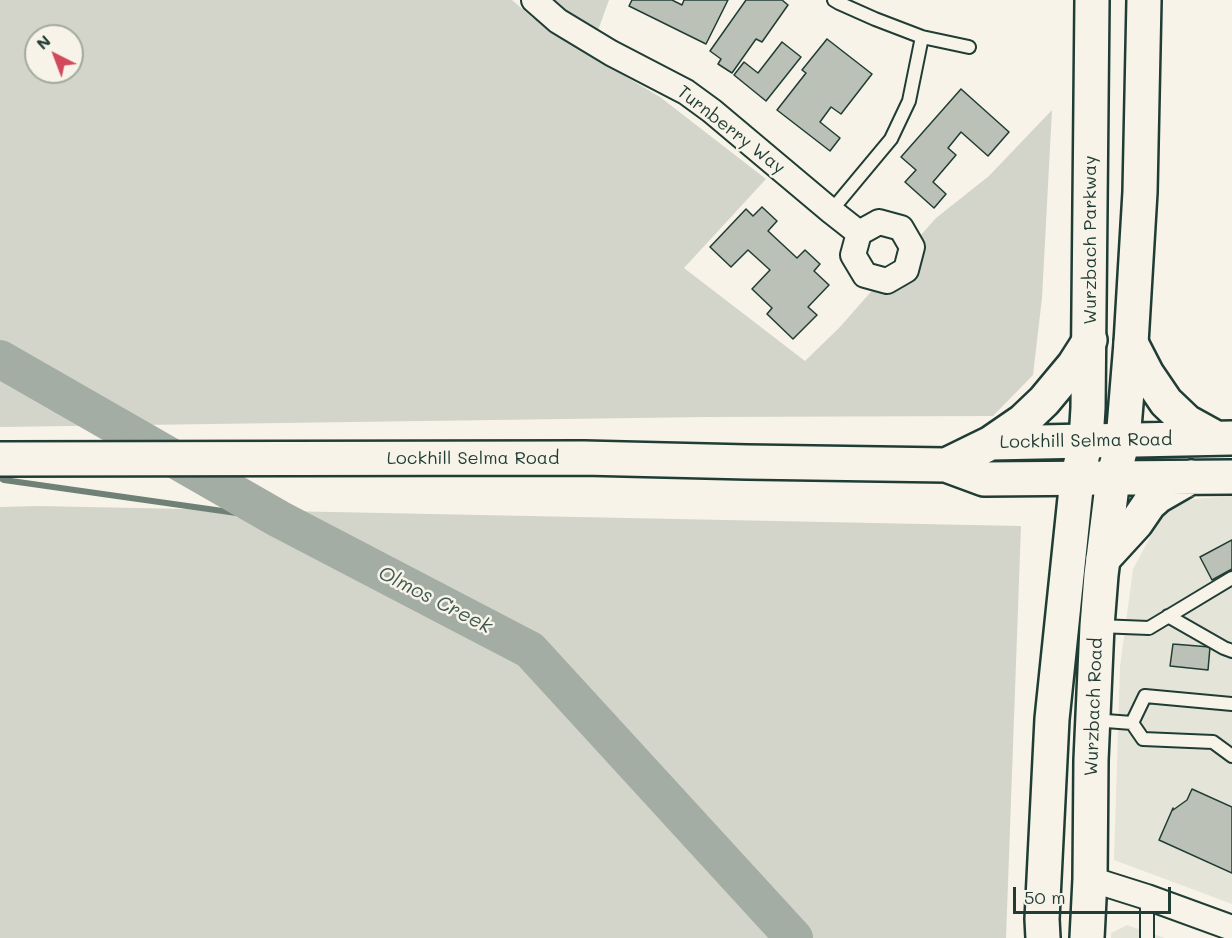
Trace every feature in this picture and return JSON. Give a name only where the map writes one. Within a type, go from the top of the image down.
[{"type":"main road","name":"Wurzbach Parkway","points":[[1077,479],[1086,441],[1090,340],[1092,0]]},
{"type":"main road","points":[[1113,478],[1123,440],[1131,343],[1140,192],[1144,0]]},
{"type":"main road","points":[[991,443],[1023,421],[1044,401],[1074,365],[1090,340]]},
{"type":"main road","points":[[1131,343],[1147,374],[1166,402],[1186,422],[1224,438]]},
{"type":"main road","name":"Lockhill Selma Road","points":[[946,465],[991,443],[1224,438]]},
{"type":"main road","name":"Lockhill Selma Road","points":[[0,459],[584,458],[946,465],[984,479],[1232,477]]},
{"type":"main road","points":[[1103,560],[1136,523],[1149,504],[1158,496],[1191,477]]},
{"type":"main road","name":"Wurzbach Road","points":[[1087,938],[1092,720],[1097,626],[1113,478]]},
{"type":"main road","name":"Wurzbach Road","points":[[1043,938],[1052,719],[1077,479]]},
{"type":"main road","points":[[1050,746],[1073,774],[1069,857],[1071,866],[1090,879],[1082,884],[1072,896],[1069,938]]},
{"type":"street","name":"Turnberry Way","points":[[534,0],[558,21],[611,53],[686,92],[859,233]]},
{"type":"street","points":[[1090,879],[1232,928]]},
{"type":"lane","points":[[834,0],[875,20],[922,37],[969,47]]},
{"type":"lane","points":[[831,211],[891,139],[909,101],[922,37]]},
{"type":"lane","points":[[1097,626],[1149,628],[1232,578]]},
{"type":"lane","points":[[1168,616],[1232,651]]},
{"type":"lane","points":[[1132,723],[1145,696],[1232,704]]},
{"type":"lane","points":[[1092,720],[1132,723]]},
{"type":"lane","points":[[1132,723],[1143,739],[1213,742],[1232,756]]},
{"type":"lane","points":[[1147,897],[1148,938]]},
{"type":"shaded area","points":[[0,0],[512,0],[534,19],[543,0],[609,0],[591,56],[660,97],[766,179],[684,268],[805,361],[839,328],[936,218],[989,176],[1052,110],[1042,298],[1033,375],[993,416],[705,417],[0,427]]},
{"type":"shaded area","points":[[1232,496],[1232,904],[1114,860],[1120,667],[1133,569],[1161,517],[1183,500]]},
{"type":"shaded area","points":[[0,507],[1021,526],[1006,938],[0,938]]},
{"type":"shaded area","points":[[1127,925],[1165,938],[1111,938],[1111,933]]},
{"type":"building","points":[[632,0],[672,0],[682,5],[684,0],[728,0],[706,44],[629,6]]},
{"type":"building","points":[[746,0],[782,0],[788,5],[762,42],[756,39],[732,73],[718,64],[721,59],[710,51]]},
{"type":"building","points":[[827,39],[872,74],[841,114],[831,107],[820,122],[840,138],[830,151],[777,110],[806,73],[802,70]]},
{"type":"building","points":[[782,42],[801,57],[766,101],[734,75],[744,62],[758,73]]},
{"type":"building","points":[[961,89],[1009,132],[988,156],[961,132],[948,148],[956,155],[933,182],[946,194],[934,208],[905,182],[916,170],[901,157]]},
{"type":"building","points":[[762,207],[777,221],[768,231],[797,258],[805,250],[820,264],[814,271],[829,285],[808,307],[817,315],[793,339],[767,314],[772,308],[752,289],[770,270],[748,250],[731,267],[710,247],[746,209],[753,216]]},
{"type":"building","points":[[1232,540],[1232,569],[1212,580],[1200,557]]},
{"type":"building","points":[[1173,644],[1210,647],[1208,670],[1170,666]]},
{"type":"building","points":[[1192,789],[1232,807],[1232,873],[1159,840],[1173,808],[1173,810],[1187,800]]},
{"type":"waterway","name":"Olmos Creek","points":[[0,359],[279,519],[530,650],[794,938]]},
{"type":"waterway","points":[[0,478],[279,519]]}]
